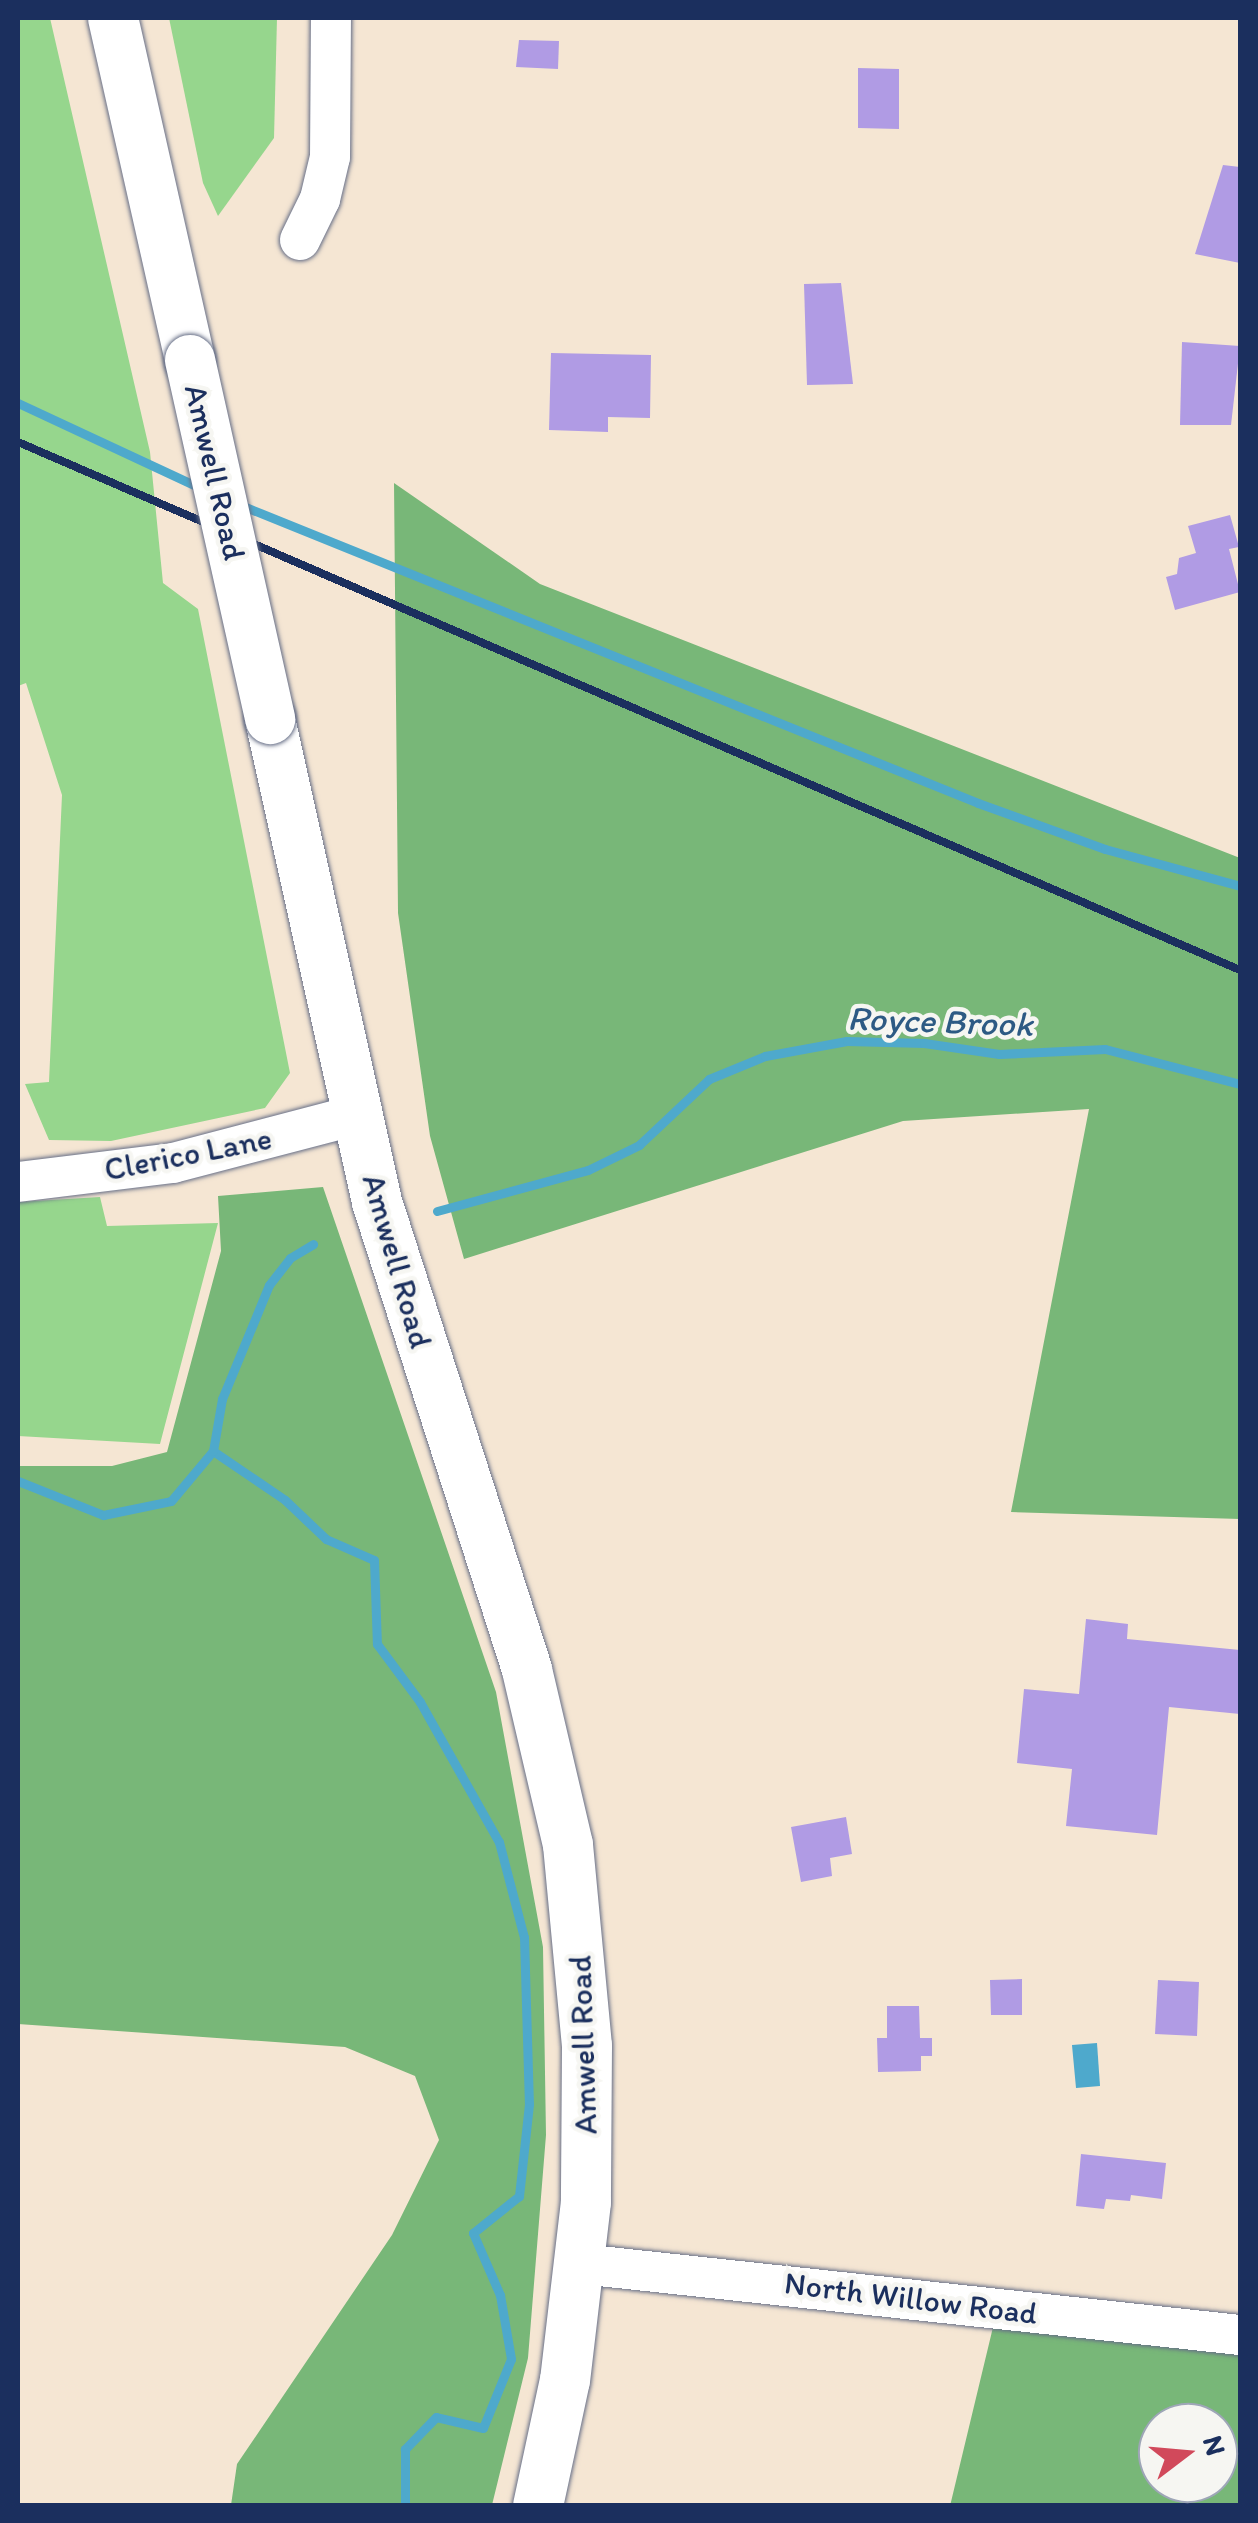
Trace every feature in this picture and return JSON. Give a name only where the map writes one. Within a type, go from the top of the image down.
[{"type":"main road","name":"Amwell Road","points":[[113,18],[356,1115],[400,1284],[528,1670],[568,1846],[587,2046],[581,2264],[538,2506]]},
{"type":"street","points":[[300,240],[330,157],[331,18]]},
{"type":"street","name":"Clerico Lane","points":[[18,1182],[173,1163],[356,1115]]},
{"type":"street","name":"North Willow Road","points":[[581,2264],[1240,2335]]},
{"type":"green space","points":[[18,18],[50,18],[150,452],[163,583],[198,609],[290,1073],[265,1108],[111,1141],[49,1140],[25,1084],[49,1082],[62,795],[26,683],[18,686]]},
{"type":"green space","points":[[169,18],[277,18],[274,138],[218,216],[203,183]]},
{"type":"green space","points":[[394,483],[540,584],[1240,858],[1240,1519],[1011,1512],[1089,1109],[903,1121],[464,1259],[430,1136],[398,913]]},
{"type":"green space","points":[[323,1187],[496,1692],[543,1947],[546,2135],[528,2358],[492,2505],[231,2505],[237,2464],[392,2235],[439,2140],[415,2076],[345,2047],[18,2024],[18,1466],[112,1466],[167,1452],[221,1251],[218,1196]]},
{"type":"green space","points":[[100,1197],[107,1226],[218,1223],[160,1444],[18,1436],[18,1202]]},
{"type":"green space","points":[[994,2323],[1240,2347],[1240,2505],[950,2506]]},
{"type":"water","points":[[1097,2043],[1100,2086],[1076,2088],[1072,2045]]},
{"type":"building","points":[[519,40],[559,41],[558,69],[516,67]]},
{"type":"building","points":[[858,68],[899,69],[899,129],[858,128]]},
{"type":"building","points":[[1223,165],[1240,167],[1240,263],[1195,254]]},
{"type":"building","points":[[841,283],[853,384],[807,385],[804,284]]},
{"type":"building","points":[[1182,342],[1240,346],[1231,425],[1180,425]]},
{"type":"building","points":[[551,353],[651,355],[650,418],[608,417],[608,432],[549,430]]},
{"type":"building","points":[[1230,515],[1239,547],[1229,549],[1240,592],[1175,610],[1166,577],[1177,574],[1179,558],[1196,553],[1188,526]]},
{"type":"building","points":[[1086,1619],[1128,1624],[1127,1639],[1240,1650],[1240,1714],[1169,1707],[1157,1835],[1066,1826],[1072,1769],[1017,1763],[1024,1689],[1079,1694]]},
{"type":"building","points":[[846,1817],[852,1854],[830,1858],[832,1876],[801,1882],[791,1827]]},
{"type":"building","points":[[1022,1979],[1022,2015],[991,2015],[990,1980]]},
{"type":"building","points":[[1158,1980],[1199,1982],[1197,2036],[1155,2034]]},
{"type":"building","points":[[887,2006],[919,2006],[920,2038],[932,2038],[932,2056],[921,2056],[921,2071],[878,2072],[877,2038],[887,2038]]},
{"type":"building","points":[[1081,2154],[1166,2163],[1162,2199],[1131,2195],[1130,2201],[1106,2199],[1104,2209],[1076,2206]]},
{"type":"waterway","points":[[18,403],[200,488]]},
{"type":"waterway","points":[[238,504],[978,803],[1105,849],[1240,886]]},
{"type":"waterway","name":"Royce Brook","points":[[437,1211],[588,1170],[639,1145],[709,1079],[765,1056],[847,1041],[924,1043],[999,1054],[1105,1049],[1240,1084]]},
{"type":"waterway","name":"Royce Brook","points":[[18,1481],[103,1515],[171,1501],[213,1451],[222,1399],[269,1285],[290,1258],[313,1244]]},
{"type":"waterway","points":[[213,1451],[285,1500],[326,1539],[374,1560],[377,1644],[420,1702],[499,1842],[524,1937],[529,2104],[519,2196],[473,2233],[500,2295],[511,2359],[483,2428],[436,2417],[405,2449],[405,2506]]},
{"type":"railway","points":[[18,442],[1240,970]]}]
